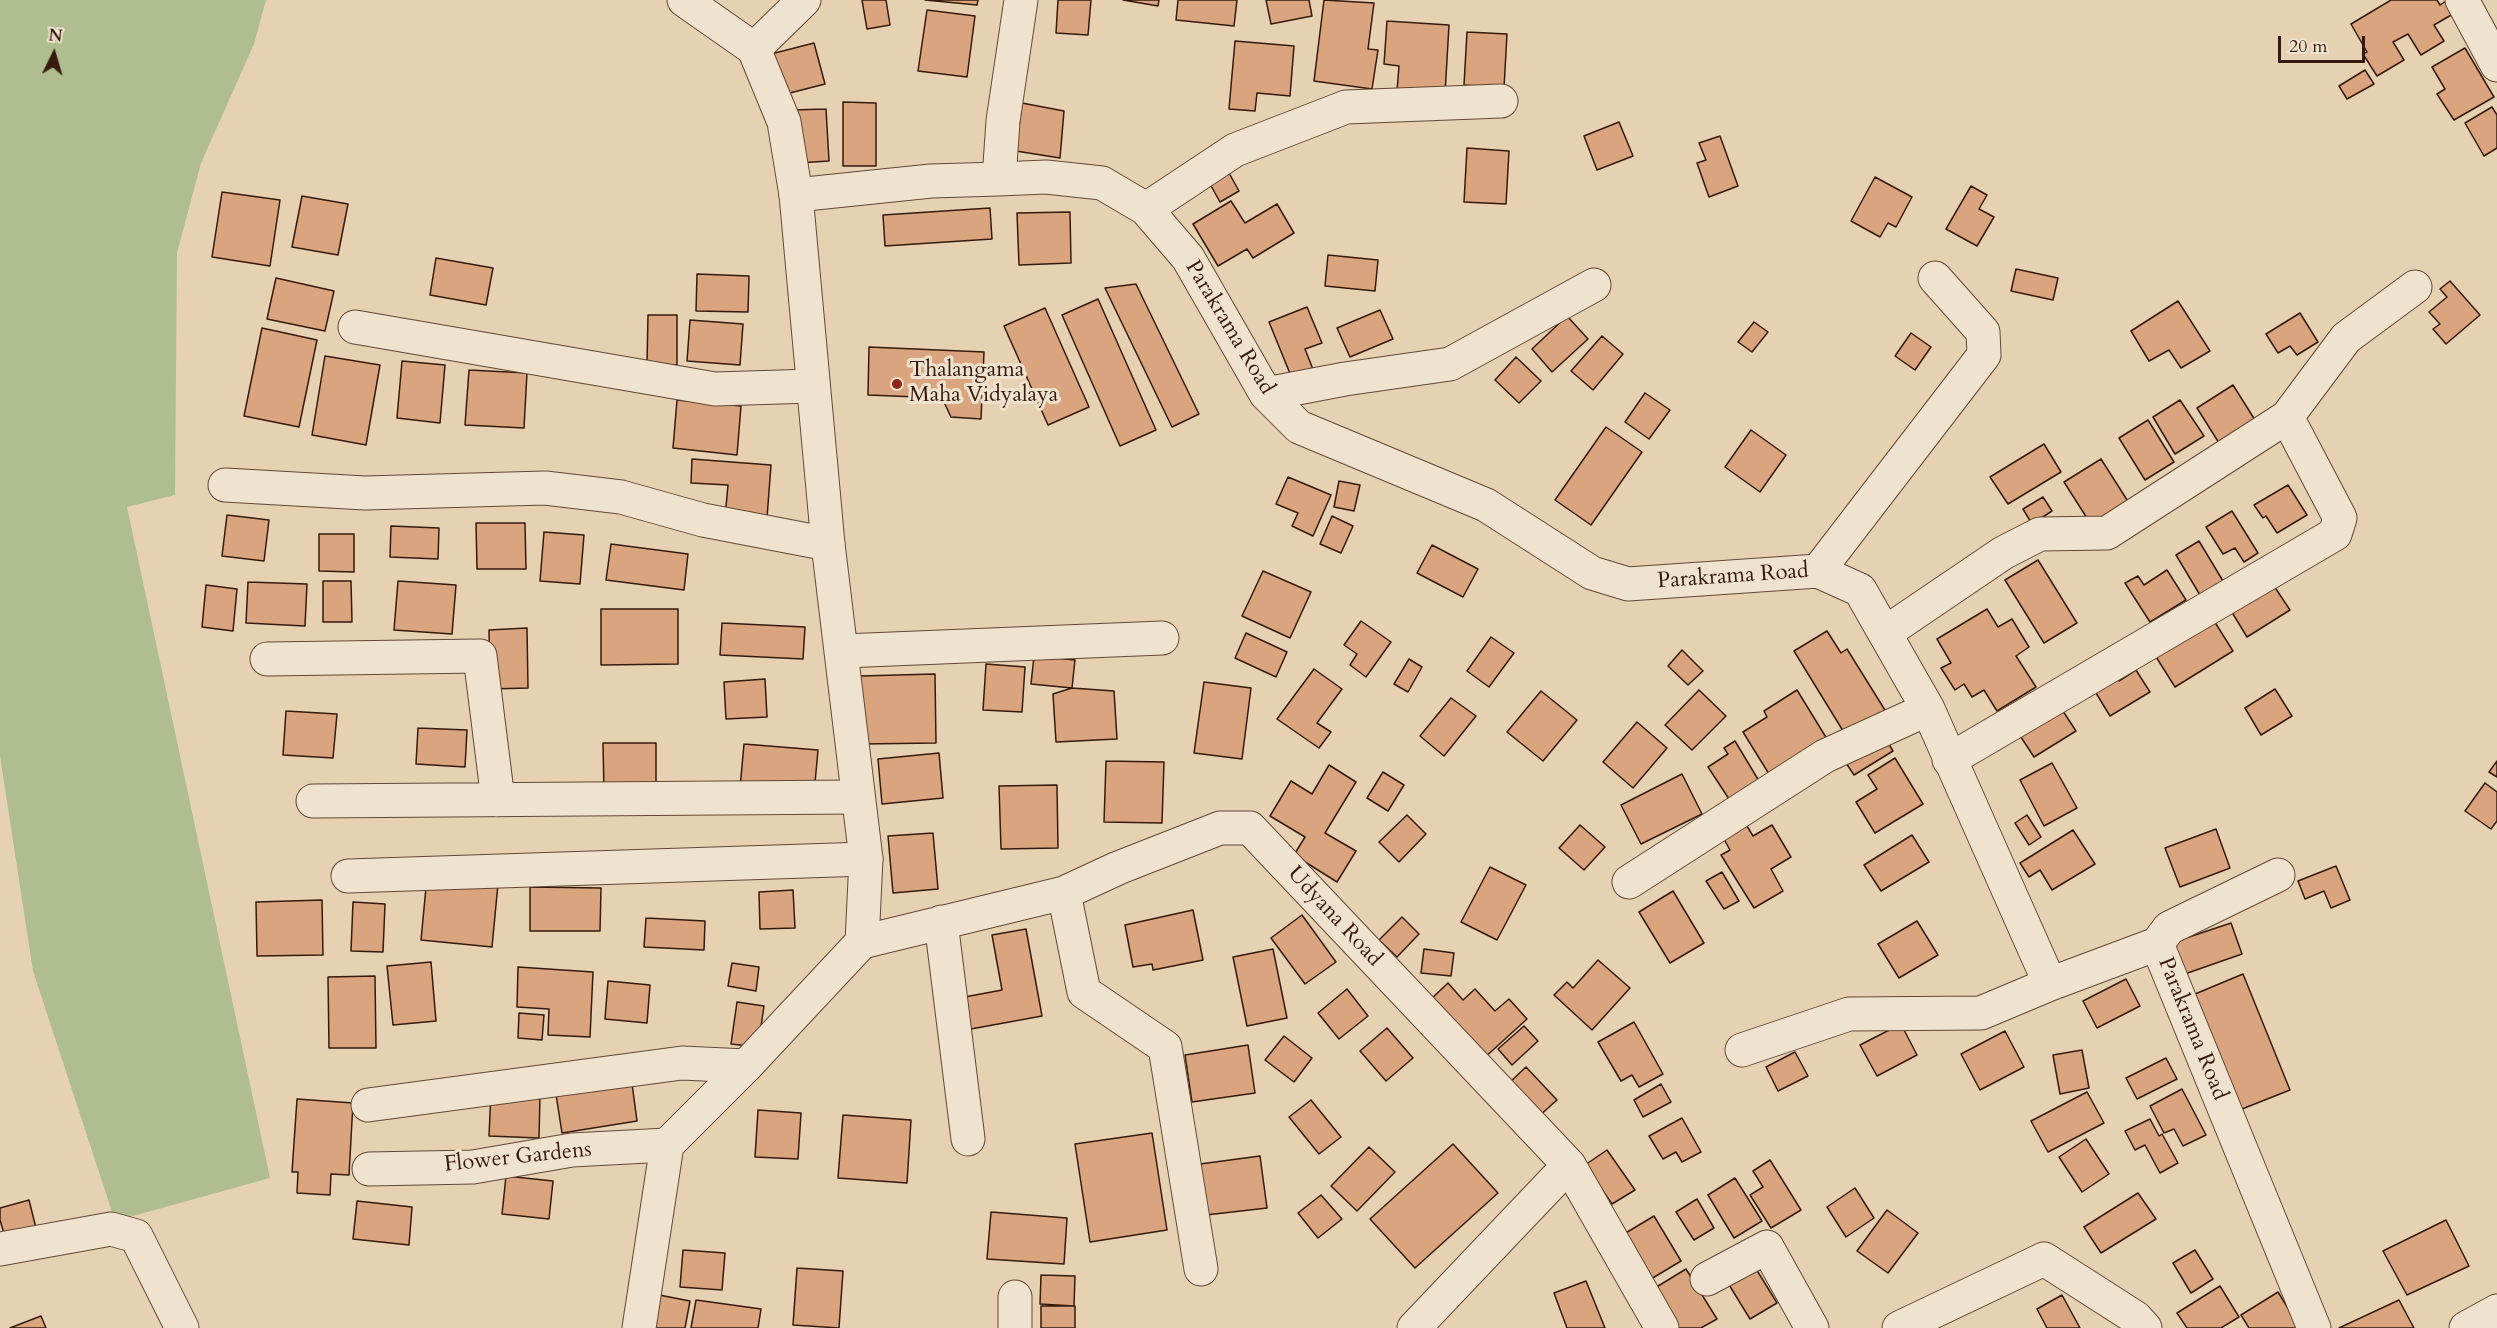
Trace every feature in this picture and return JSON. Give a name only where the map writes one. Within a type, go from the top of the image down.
[{"type":"street","points":[[639,1328],[667,1145],[746,1066],[862,942],[866,859],[857,797],[843,651],[828,544],[796,195],[784,122],[754,49],[684,0]]},
{"type":"street","points":[[754,49],[804,0]]},
{"type":"street","points":[[999,178],[1003,121],[1021,0]]},
{"type":"street","points":[[2462,0],[2497,66]]},
{"type":"street","points":[[1146,208],[1235,150],[1346,107],[1501,101]]},
{"type":"street","name":"Parakrama Road","points":[[796,195],[931,181],[999,178],[1046,177],[1102,183],[1146,208],[1188,258],[1266,394],[1299,427],[1486,505],[1592,573],[1628,584],[1818,571],[1860,590],[1928,709],[2050,984],[2157,944],[2314,1328]]},
{"type":"street","points":[[1818,571],[1984,355],[1983,332],[1935,278]]},
{"type":"street","points":[[1266,394],[1346,379],[1450,364],[1594,285]]},
{"type":"street","points":[[1885,633],[2003,553],[2040,534],[2107,532],[2288,417],[2346,338],[2415,287]]},
{"type":"street","points":[[355,327],[715,389],[813,386]]},
{"type":"street","points":[[1949,760],[2335,534],[2340,518],[2288,417]]},
{"type":"street","points":[[225,485],[365,493],[545,488],[621,496],[703,520],[828,544]]},
{"type":"street","points":[[843,651],[1162,638]]},
{"type":"street","points":[[267,659],[480,656],[498,800]]},
{"type":"street","points":[[1629,882],[1825,756],[1928,709]]},
{"type":"street","points":[[313,801],[857,797]]},
{"type":"street","name":"Udyana Road","points":[[862,942],[1064,893],[1118,868],[1220,828],[1250,828],[1569,1165],[1662,1328]]},
{"type":"street","points":[[348,876],[866,859]]},
{"type":"street","points":[[2157,944],[2169,928],[2278,875]]},
{"type":"street","points":[[1064,893],[1084,992],[1165,1047],[1201,1269]]},
{"type":"street","points":[[941,922],[968,1139]]},
{"type":"street","points":[[1742,1050],[1849,1014],[1981,1013],[2050,984]]},
{"type":"street","points":[[368,1105],[682,1063],[746,1066]]},
{"type":"street","name":"Flower Gardens","points":[[369,1169],[473,1167],[572,1150],[667,1145]]},
{"type":"street","points":[[1414,1328],[1569,1165]]},
{"type":"street","points":[[0,1249],[111,1229],[136,1236],[182,1328]]},
{"type":"street","points":[[1707,1279],[1767,1247],[1812,1328]]},
{"type":"street","points":[[1899,1328],[2044,1259],[2136,1317],[2145,1328]]},
{"type":"street","points":[[2466,1328],[2497,1311]]},
{"type":"green space","points":[[0,0],[266,0],[254,44],[201,163],[177,253],[175,495],[127,507],[270,1178],[115,1221],[33,971],[0,756]]},
{"type":"building","points":[[862,0],[886,0],[890,25],[867,29]]},
{"type":"building","points":[[925,0],[978,0],[977,5]]},
{"type":"building","points":[[1058,0],[1091,0],[1088,35],[1056,33]]},
{"type":"building","points":[[1123,0],[1159,0],[1158,6]]},
{"type":"building","points":[[1178,0],[1237,0],[1234,26],[1176,20]]},
{"type":"building","points":[[1266,0],[1309,0],[1312,16],[1271,24]]},
{"type":"building","points":[[1324,0],[1374,3],[1368,49],[1378,50],[1372,89],[1314,81]]},
{"type":"building","points":[[2391,0],[2437,0],[2440,5],[2446,1],[2453,14],[2434,25],[2444,41],[2421,55],[2408,34],[2393,42],[2404,60],[2377,76],[2363,54],[2367,52],[2351,24]]},
{"type":"building","points":[[927,10],[975,16],[967,77],[918,71]]},
{"type":"building","points":[[1387,21],[1449,25],[1445,94],[1397,91],[1399,66],[1384,64]]},
{"type":"building","points":[[1467,32],[1507,34],[1504,88],[1464,85]]},
{"type":"building","points":[[1235,41],[1294,46],[1290,96],[1257,93],[1255,111],[1229,109]]},
{"type":"building","points":[[814,43],[825,84],[782,95],[771,54]]},
{"type":"building","points":[[2465,48],[2494,97],[2454,120],[2437,94],[2445,89],[2432,67]]},
{"type":"building","points":[[2365,70],[2374,84],[2347,99],[2339,86]]},
{"type":"building","points":[[843,102],[876,103],[876,166],[843,166]]},
{"type":"building","points":[[1022,103],[1064,111],[1060,158],[1016,151]]},
{"type":"building","points":[[2492,107],[2497,115],[2497,148],[2484,156],[2465,123]]},
{"type":"building","points":[[826,109],[829,161],[797,163],[792,110]]},
{"type":"building","points":[[1619,122],[1633,156],[1597,170],[1584,136]]},
{"type":"building","points":[[1720,136],[1738,186],[1709,197],[1697,163],[1706,160],[1699,143]]},
{"type":"building","points":[[1467,148],[1509,151],[1506,204],[1464,202]]},
{"type":"building","points":[[1229,173],[1239,191],[1220,202],[1210,184]]},
{"type":"building","points":[[1875,177],[1912,197],[1896,227],[1888,223],[1880,237],[1851,221]]},
{"type":"building","points":[[1971,186],[1987,195],[1979,209],[1994,217],[1977,246],[1946,229]]},
{"type":"building","points":[[222,192],[280,200],[270,266],[212,257]]},
{"type":"building","points":[[302,196],[348,204],[338,255],[292,247]]},
{"type":"building","points":[[1231,201],[1245,223],[1277,204],[1294,233],[1253,258],[1247,249],[1218,266],[1193,224]]},
{"type":"building","points":[[990,208],[992,239],[885,246],[883,215]]},
{"type":"building","points":[[1070,212],[1071,263],[1019,265],[1017,213]]},
{"type":"building","points":[[1328,255],[1378,260],[1375,291],[1325,286]]},
{"type":"building","points":[[436,258],[493,268],[486,305],[430,295]]},
{"type":"building","points":[[2016,269],[2058,278],[2053,300],[2011,291]]},
{"type":"building","points":[[697,274],[749,276],[748,312],[696,311]]},
{"type":"building","points":[[276,278],[334,291],[325,331],[267,319]]},
{"type":"building","points":[[2450,281],[2480,315],[2446,344],[2433,329],[2440,324],[2429,312],[2447,297],[2440,289]]},
{"type":"building","points":[[1136,284],[1199,414],[1172,427],[1105,288]]},
{"type":"building","points":[[1098,299],[1156,430],[1120,446],[1062,315]]},
{"type":"building","points":[[2178,301],[2210,351],[2181,368],[2169,350],[2149,361],[2131,331]]},
{"type":"building","points":[[1307,307],[1322,343],[1305,349],[1314,372],[1293,381],[1269,322]]},
{"type":"building","points":[[1045,308],[1089,407],[1048,425],[1004,326]]},
{"type":"building","points":[[1380,310],[1393,339],[1350,357],[1337,328]]},
{"type":"building","points":[[2300,313],[2318,342],[2297,355],[2290,346],[2278,353],[2266,334]]},
{"type":"building","points":[[648,315],[677,315],[677,365],[647,364]]},
{"type":"building","points":[[1567,316],[1588,339],[1552,372],[1532,349]]},
{"type":"building","points":[[690,320],[743,324],[740,365],[687,361]]},
{"type":"building","points":[[1754,322],[1768,332],[1752,352],[1738,342]]},
{"type":"building","points":[[262,328],[317,340],[299,427],[244,416]]},
{"type":"building","points":[[1911,333],[1931,347],[1915,370],[1895,356]]},
{"type":"building","points":[[1602,336],[1623,354],[1593,390],[1571,371]]},
{"type":"building","points":[[869,347],[984,352],[981,419],[951,417],[942,398],[868,395]]},
{"type":"building","points":[[325,356],[380,365],[366,445],[312,435]]},
{"type":"building","points":[[1516,357],[1541,381],[1519,403],[1495,380]]},
{"type":"building","points":[[402,361],[445,365],[440,423],[397,418]]},
{"type":"building","points":[[469,370],[527,373],[524,428],[465,425]]},
{"type":"building","points":[[2233,385],[2255,420],[2219,443],[2197,408]]},
{"type":"building","points":[[1645,393],[1670,410],[1649,439],[1625,422]]},
{"type":"building","points":[[677,400],[741,406],[737,455],[673,448]]},
{"type":"building","points":[[2180,400],[2204,436],[2175,454],[2153,417]]},
{"type":"building","points":[[2148,420],[2174,462],[2145,480],[2119,438]]},
{"type":"building","points":[[1606,427],[1642,452],[1591,525],[1555,500]]},
{"type":"building","points":[[1751,430],[1786,455],[1760,492],[1725,467]]},
{"type":"building","points":[[2044,444],[2061,472],[2008,504],[1990,477]]},
{"type":"building","points":[[692,459],[771,465],[766,531],[725,517],[728,485],[691,483]]},
{"type":"building","points":[[2101,459],[2129,503],[2092,526],[2064,482]]},
{"type":"building","points":[[1288,477],[1331,495],[1313,536],[1292,526],[1298,513],[1276,504]]},
{"type":"building","points":[[1339,481],[1360,485],[1354,511],[1334,507]]},
{"type":"building","points":[[2288,485],[2307,515],[2277,533],[2266,516],[2263,518],[2254,505]]},
{"type":"building","points":[[2043,497],[2052,511],[2032,524],[2023,509]]},
{"type":"building","points":[[2232,511],[2258,553],[2244,562],[2235,548],[2223,554],[2206,527]]},
{"type":"building","points":[[227,515],[269,520],[264,561],[222,556]]},
{"type":"building","points":[[1332,516],[1353,526],[1341,553],[1320,544]]},
{"type":"building","points":[[476,523],[525,523],[526,569],[477,569]]},
{"type":"building","points":[[391,526],[439,528],[438,559],[390,557]]},
{"type":"building","points":[[544,532],[584,535],[580,584],[540,581]]},
{"type":"building","points":[[319,534],[354,534],[354,572],[319,571]]},
{"type":"building","points":[[2199,541],[2223,581],[2200,595],[2176,555]]},
{"type":"building","points":[[611,544],[688,554],[684,590],[606,580]]},
{"type":"building","points":[[1432,545],[1478,569],[1463,597],[1417,573]]},
{"type":"building","points":[[2038,560],[2077,623],[2044,643],[2005,580]]},
{"type":"building","points":[[2167,570],[2186,600],[2150,622],[2125,583],[2138,576],[2144,585]]},
{"type":"building","points":[[1263,571],[1311,592],[1290,638],[1242,616]]},
{"type":"building","points":[[323,581],[351,581],[352,622],[323,622]]},
{"type":"building","points":[[398,581],[456,585],[452,634],[394,630]]},
{"type":"building","points":[[248,582],[307,584],[305,626],[246,623]]},
{"type":"building","points":[[2272,583],[2290,610],[2247,637],[2230,609]]},
{"type":"building","points":[[206,585],[237,589],[233,631],[202,627]]},
{"type":"building","points":[[601,609],[678,609],[678,664],[601,665]]},
{"type":"building","points":[[1987,609],[1998,627],[2012,619],[2029,647],[2016,656],[2036,687],[1997,711],[1984,690],[1972,697],[1964,684],[1955,690],[1941,668],[1951,663],[1937,639]]},
{"type":"building","points":[[2211,616],[2233,651],[2175,687],[2153,652]]},
{"type":"building","points":[[1361,621],[1391,642],[1366,677],[1350,665],[1357,654],[1344,645]]},
{"type":"building","points":[[722,623],[805,627],[803,659],[720,655]]},
{"type":"building","points":[[527,628],[528,688],[490,689],[489,630]]},
{"type":"building","points":[[1827,631],[1841,653],[1847,649],[1888,715],[1848,739],[1794,651]]},
{"type":"building","points":[[1246,633],[1287,652],[1276,677],[1235,658]]},
{"type":"building","points":[[1491,637],[1514,653],[1489,687],[1467,671]]},
{"type":"building","points":[[1682,650],[1703,671],[1688,685],[1668,666]]},
{"type":"building","points":[[1034,656],[1075,660],[1072,688],[1031,684]]},
{"type":"building","points":[[1409,659],[1422,667],[1408,692],[1394,684]]},
{"type":"building","points":[[986,664],[1025,667],[1022,712],[983,710]]},
{"type":"building","points":[[1314,669],[1342,689],[1317,723],[1331,732],[1319,748],[1277,719]]},
{"type":"building","points":[[2136,670],[2150,692],[2110,716],[2093,688],[2115,674],[2119,681]]},
{"type":"building","points":[[935,674],[936,743],[861,744],[860,676]]},
{"type":"building","points":[[765,679],[767,717],[726,719],[724,682]]},
{"type":"building","points":[[1204,682],[1251,688],[1242,759],[1194,753]]},
{"type":"building","points":[[1072,688],[1114,691],[1117,739],[1056,742],[1053,694]]},
{"type":"building","points":[[2275,689],[2292,716],[2261,735],[2245,708]]},
{"type":"building","points":[[1699,690],[1726,716],[1692,750],[1665,725]]},
{"type":"building","points":[[1797,690],[1827,739],[1769,774],[1743,732],[1767,717],[1764,711]]},
{"type":"building","points":[[1541,691],[1577,720],[1543,761],[1507,732]]},
{"type":"building","points":[[1451,698],[1476,716],[1444,756],[1420,736]]},
{"type":"building","points":[[2059,705],[2076,731],[2034,757],[2017,731]]},
{"type":"building","points":[[286,711],[337,714],[333,758],[283,755]]},
{"type":"building","points":[[1637,722],[1667,748],[1633,788],[1603,762]]},
{"type":"building","points":[[418,728],[467,730],[465,767],[416,764]]},
{"type":"building","points":[[1884,736],[1893,751],[1854,775],[1844,760]]},
{"type":"building","points":[[1735,741],[1759,781],[1729,799],[1708,767],[1728,754],[1724,748]]},
{"type":"building","points":[[603,743],[656,743],[656,794],[604,794]]},
{"type":"building","points":[[744,744],[818,750],[814,794],[740,788]]},
{"type":"building","points":[[939,753],[943,798],[882,804],[878,759]]},
{"type":"building","points":[[1895,758],[1923,804],[1875,833],[1856,802],[1877,789],[1868,775]]},
{"type":"building","points":[[1106,761],[1164,762],[1162,823],[1104,822]]},
{"type":"building","points":[[2497,761],[2497,777],[2489,772]]},
{"type":"building","points":[[2052,763],[2077,808],[2044,826],[2020,780]]},
{"type":"building","points":[[1329,765],[1356,782],[1325,833],[1356,851],[1337,882],[1294,855],[1305,837],[1270,816],[1291,781],[1312,794]]},
{"type":"building","points":[[1383,772],[1404,785],[1388,811],[1367,798]]},
{"type":"building","points":[[1682,774],[1702,814],[1641,844],[1621,805]]},
{"type":"building","points":[[2485,783],[2497,792],[2497,821],[2491,829],[2465,811]]},
{"type":"building","points":[[1057,785],[1058,848],[1001,849],[999,786]]},
{"type":"building","points":[[1407,815],[1426,834],[1399,862],[1379,842]]},
{"type":"building","points":[[2027,815],[2041,837],[2029,845],[2015,823]]},
{"type":"building","points":[[1744,821],[1753,836],[1772,825],[1791,857],[1771,869],[1783,891],[1754,908],[1721,855],[1730,850],[1721,834]]},
{"type":"building","points":[[1580,825],[1605,847],[1584,870],[1559,848]]},
{"type":"building","points":[[2216,829],[2230,868],[2180,887],[2165,848]]},
{"type":"building","points":[[2073,830],[2095,864],[2052,890],[2040,870],[2029,877],[2020,863]]},
{"type":"building","points":[[933,833],[938,889],[893,893],[888,836]]},
{"type":"building","points":[[1912,835],[1929,862],[1881,891],[1864,865]]},
{"type":"building","points":[[2336,866],[2350,900],[2331,908],[2324,891],[2305,899],[2298,881]]},
{"type":"building","points":[[1490,867],[1526,885],[1497,940],[1461,922]]},
{"type":"building","points":[[1722,872],[1739,901],[1724,909],[1706,881]]},
{"type":"building","points":[[427,877],[498,884],[492,947],[421,940]]},
{"type":"building","points":[[530,887],[601,888],[600,931],[530,931]]},
{"type":"building","points":[[793,890],[795,928],[760,929],[759,892]]},
{"type":"building","points":[[1673,891],[1704,943],[1670,963],[1639,912]]},
{"type":"building","points":[[322,900],[323,955],[257,956],[256,902]]},
{"type":"building","points":[[353,902],[385,904],[383,952],[351,951]]},
{"type":"building","points":[[1193,910],[1203,960],[1153,970],[1152,964],[1133,967],[1125,925]]},
{"type":"building","points":[[1302,915],[1336,962],[1305,984],[1271,938]]},
{"type":"building","points":[[1402,917],[1419,934],[1397,957],[1379,940]]},
{"type":"building","points":[[646,918],[705,921],[704,950],[644,947]]},
{"type":"building","points":[[1917,921],[1938,955],[1899,978],[1878,944]]},
{"type":"building","points":[[2231,923],[2242,954],[2179,976],[2168,944]]},
{"type":"building","points":[[1026,929],[1042,1016],[960,1031],[954,999],[1002,990],[992,935]]},
{"type":"building","points":[[1273,949],[1287,1018],[1247,1026],[1233,957]]},
{"type":"building","points":[[1424,949],[1454,953],[1451,976],[1421,973]]},
{"type":"building","points":[[1598,960],[1630,988],[1592,1030],[1554,995],[1567,982],[1573,988]]},
{"type":"building","points":[[431,962],[436,1021],[393,1025],[387,966]]},
{"type":"building","points":[[732,963],[759,967],[756,991],[728,986]]},
{"type":"building","points":[[518,967],[593,972],[590,1037],[548,1035],[549,1009],[517,1007]]},
{"type":"building","points":[[2243,974],[2290,1090],[2242,1109],[2195,994]]},
{"type":"building","points":[[375,976],[376,1048],[329,1048],[328,977]]},
{"type":"building","points":[[2126,979],[2140,1006],[2097,1028],[2083,1001]]},
{"type":"building","points":[[608,981],[650,985],[647,1023],[605,1019]]},
{"type":"building","points":[[1448,983],[1463,1000],[1475,989],[1495,1011],[1509,999],[1527,1019],[1482,1060],[1429,1001]]},
{"type":"building","points":[[1347,989],[1368,1016],[1339,1039],[1318,1013]]},
{"type":"building","points":[[737,1002],[764,1006],[758,1047],[731,1044]]},
{"type":"building","points":[[519,1013],[544,1015],[542,1040],[518,1038]]},
{"type":"building","points":[[1634,1022],[1663,1074],[1639,1087],[1632,1075],[1621,1081],[1598,1042]]},
{"type":"building","points":[[1901,1024],[1917,1055],[1877,1076],[1860,1045]]},
{"type":"building","points":[[1524,1026],[1538,1041],[1512,1065],[1498,1049]]},
{"type":"building","points":[[1387,1028],[1413,1058],[1386,1081],[1360,1051]]},
{"type":"building","points":[[2005,1031],[2024,1067],[1980,1090],[1961,1054]]},
{"type":"building","points":[[1284,1036],[1312,1058],[1294,1082],[1265,1060]]},
{"type":"building","points":[[1248,1045],[1255,1093],[1192,1102],[1185,1055]]},
{"type":"building","points":[[2082,1050],[2089,1088],[2060,1094],[2053,1055]]},
{"type":"building","points":[[1795,1052],[1808,1076],[1778,1091],[1766,1067]]},
{"type":"building","points":[[2166,1058],[2177,1079],[2137,1099],[2126,1078]]},
{"type":"building","points":[[1526,1067],[1557,1100],[1538,1117],[1508,1084]]},
{"type":"building","points":[[631,1076],[637,1121],[562,1133],[555,1088]]},
{"type":"building","points":[[1661,1084],[1671,1102],[1643,1117],[1634,1100]]},
{"type":"building","points":[[2182,1089],[2206,1135],[2183,1146],[2174,1129],[2164,1133],[2150,1106]]},
{"type":"building","points":[[491,1092],[540,1095],[539,1138],[489,1136]]},
{"type":"building","points":[[2087,1092],[2104,1123],[2048,1152],[2031,1121]]},
{"type":"building","points":[[297,1099],[353,1103],[349,1175],[331,1174],[330,1195],[297,1193],[298,1172],[292,1172]]},
{"type":"building","points":[[1311,1100],[1341,1137],[1319,1154],[1289,1117]]},
{"type":"building","points":[[758,1110],[801,1113],[798,1159],[755,1157]]},
{"type":"building","points":[[843,1115],[911,1120],[907,1183],[838,1178]]},
{"type":"building","points":[[1682,1118],[1701,1152],[1682,1162],[1676,1152],[1663,1159],[1649,1136]]},
{"type":"building","points":[[2150,1119],[2159,1136],[2162,1134],[2178,1163],[2160,1173],[2145,1145],[2135,1150],[2125,1131]]},
{"type":"building","points":[[1152,1133],[1167,1230],[1090,1242],[1075,1144]]},
{"type":"building","points":[[2086,1139],[2109,1174],[2082,1192],[2059,1157]]},
{"type":"building","points":[[1453,1144],[1498,1193],[1415,1268],[1370,1219]]},
{"type":"building","points":[[1369,1147],[1395,1172],[1357,1211],[1331,1186]]},
{"type":"building","points":[[1607,1150],[1635,1190],[1612,1204],[1585,1165]]},
{"type":"building","points":[[1260,1156],[1267,1208],[1206,1215],[1200,1164]]},
{"type":"building","points":[[1770,1160],[1801,1210],[1771,1228],[1750,1195],[1763,1187],[1753,1171]]},
{"type":"building","points":[[506,1176],[553,1181],[549,1219],[502,1214]]},
{"type":"building","points":[[1735,1178],[1762,1221],[1734,1238],[1708,1195]]},
{"type":"building","points":[[1855,1188],[1874,1218],[1846,1237],[1827,1207]]},
{"type":"building","points":[[2138,1193],[2156,1219],[2101,1253],[2084,1227]]},
{"type":"building","points":[[1321,1195],[1342,1219],[1318,1238],[1298,1213]]},
{"type":"building","points":[[1697,1199],[1714,1228],[1694,1240],[1676,1212]]},
{"type":"building","points":[[29,1200],[36,1228],[5,1237],[0,1220],[0,1208]]},
{"type":"building","points":[[357,1201],[412,1207],[409,1245],[353,1239]]},
{"type":"building","points":[[1887,1210],[1918,1233],[1888,1273],[1857,1251]]},
{"type":"building","points":[[991,1212],[1067,1218],[1064,1264],[987,1259]]},
{"type":"building","points":[[1654,1216],[1681,1261],[1641,1285],[1619,1237]]},
{"type":"building","points":[[2446,1220],[2469,1266],[2407,1295],[2383,1251]]},
{"type":"building","points":[[683,1250],[725,1253],[722,1290],[680,1287]]},
{"type":"building","points":[[2195,1250],[2213,1279],[2191,1293],[2173,1263]]},
{"type":"building","points":[[1750,1259],[1777,1303],[1750,1319],[1723,1275]]},
{"type":"building","points":[[797,1268],[843,1271],[839,1328],[793,1325]]},
{"type":"building","points":[[1686,1269],[1717,1319],[1701,1328],[1673,1328],[1650,1291]]},
{"type":"building","points":[[1041,1275],[1075,1276],[1074,1306],[1040,1304]]},
{"type":"building","points":[[1586,1281],[1605,1328],[1567,1328],[1554,1293]]},
{"type":"building","points":[[2220,1286],[2239,1317],[2221,1328],[2187,1328],[2177,1313]]},
{"type":"building","points":[[2278,1292],[2300,1328],[2249,1328],[2241,1315]]},
{"type":"building","points":[[654,1294],[690,1301],[685,1328],[648,1328]]},
{"type":"building","points":[[2062,1295],[2080,1328],[2047,1328],[2037,1309]]},
{"type":"building","points":[[696,1300],[761,1309],[758,1328],[691,1328]]},
{"type":"building","points":[[2399,1300],[2414,1328],[2339,1328]]},
{"type":"building","points":[[1041,1306],[1075,1306],[1075,1328],[1041,1328]]},
{"type":"building","points":[[41,1316],[46,1328],[10,1328]]},
{"type":"place","name":"Thalangama Maha Vidyalaya","points":[[897,384]]}]
